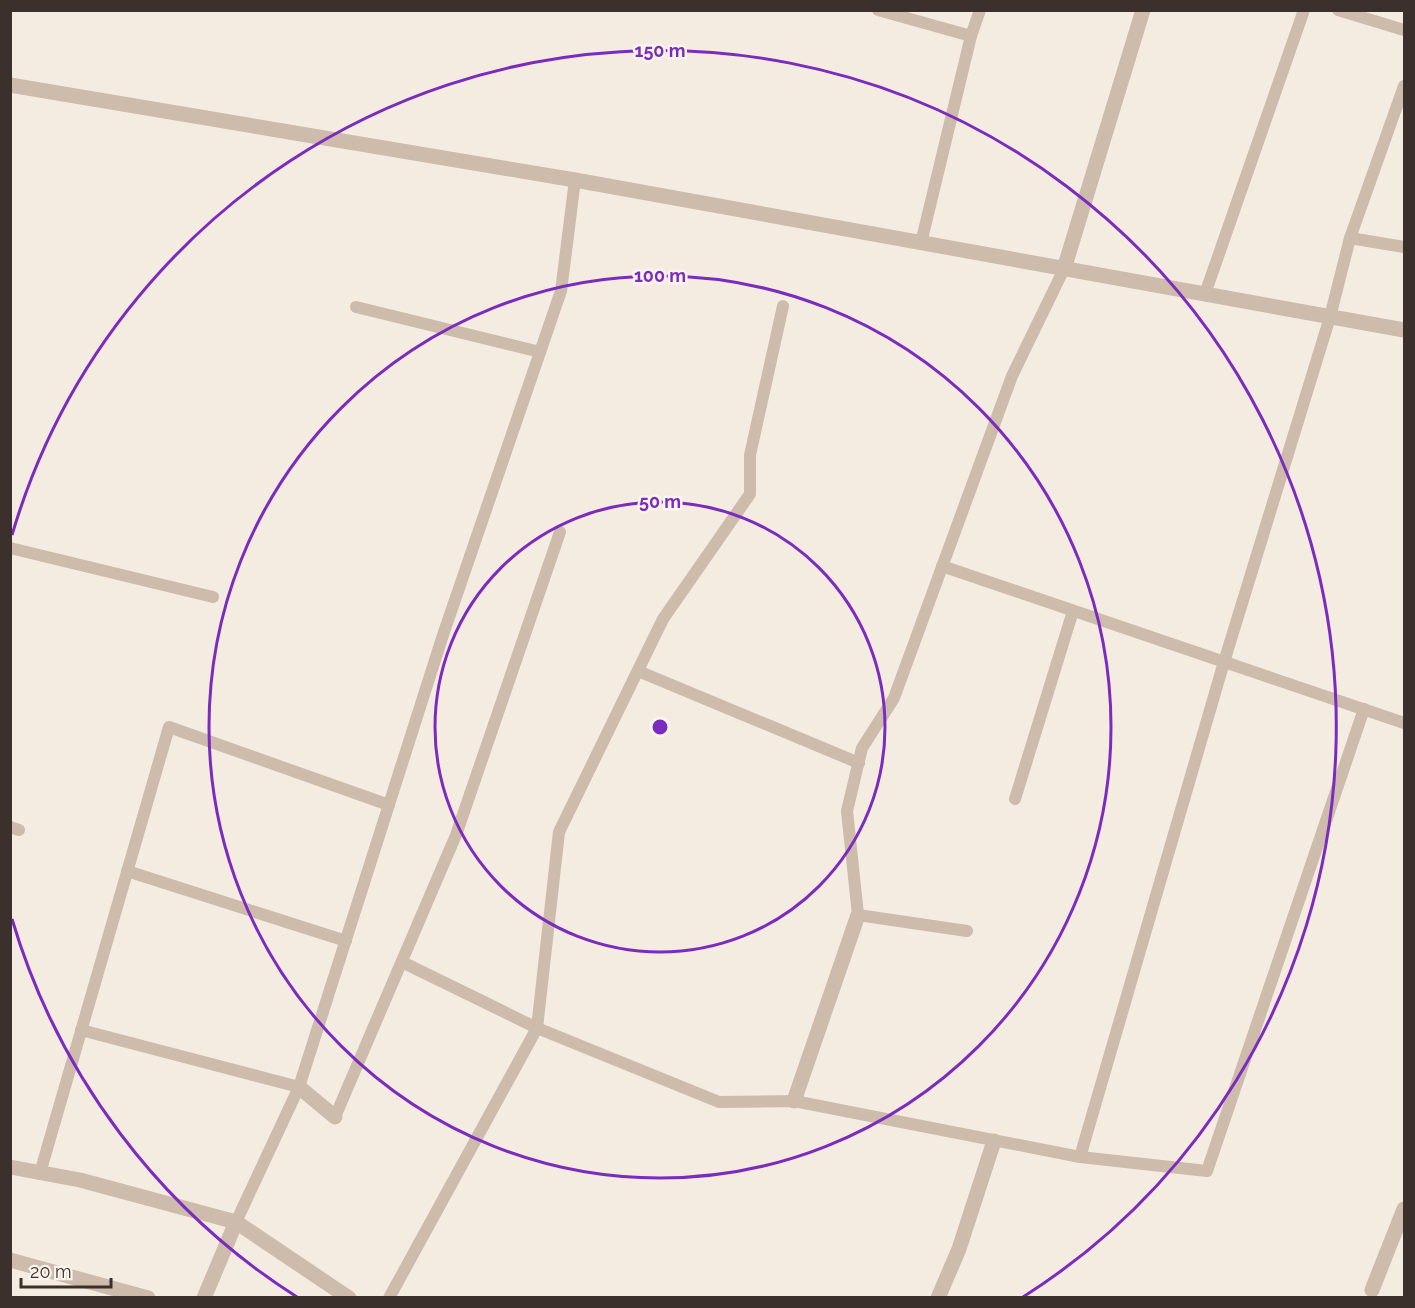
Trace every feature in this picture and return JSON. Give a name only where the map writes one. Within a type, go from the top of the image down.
[{"type":"street","points":[[1064,269],[1143,10]]},
{"type":"street","points":[[10,85],[575,180],[1404,330]]},
{"type":"street","points":[[794,1101],[858,915]]},
{"type":"street","points":[[299,1087],[335,1117]]},
{"type":"street","points":[[938,1298],[959,1248],[994,1141]]},
{"type":"street","points":[[10,1167],[80,1180],[236,1222],[349,1298]]},
{"type":"street","points":[[1372,1294],[1404,1209]]},
{"type":"street","points":[[204,1298],[236,1222]]},
{"type":"street","points":[[10,1260],[148,1298]]},
{"type":"lane","points":[[878,10],[971,36]]},
{"type":"lane","points":[[921,243],[971,36],[980,10]]},
{"type":"lane","points":[[1205,294],[1304,10]]},
{"type":"lane","points":[[1338,10],[1404,30]]},
{"type":"lane","points":[[1080,1157],[1224,662],[1330,317],[1350,238],[1404,86]]},
{"type":"lane","points":[[236,1222],[299,1087],[443,635],[561,291],[575,180]]},
{"type":"lane","points":[[1350,238],[1404,247]]},
{"type":"lane","points":[[967,931],[858,915],[848,811],[862,748],[894,698],[1012,376],[1064,269]]},
{"type":"lane","points":[[389,1298],[537,1028],[559,832],[663,619],[750,494],[750,455],[783,306]]},
{"type":"lane","points":[[356,307],[540,352]]},
{"type":"lane","points":[[335,1117],[456,835],[560,532]]},
{"type":"lane","points":[[10,548],[213,597]]},
{"type":"lane","points":[[942,567],[1404,723]]},
{"type":"lane","points":[[1015,799],[1073,611]]},
{"type":"lane","points":[[638,671],[859,763]]},
{"type":"lane","points":[[402,962],[537,1028],[719,1102],[794,1101],[1080,1157],[1207,1171],[1364,709]]},
{"type":"lane","points":[[40,1173],[169,727],[389,805]]},
{"type":"lane","points":[[127,871],[346,941]]},
{"type":"lane","points":[[81,1030],[299,1087]]}]
